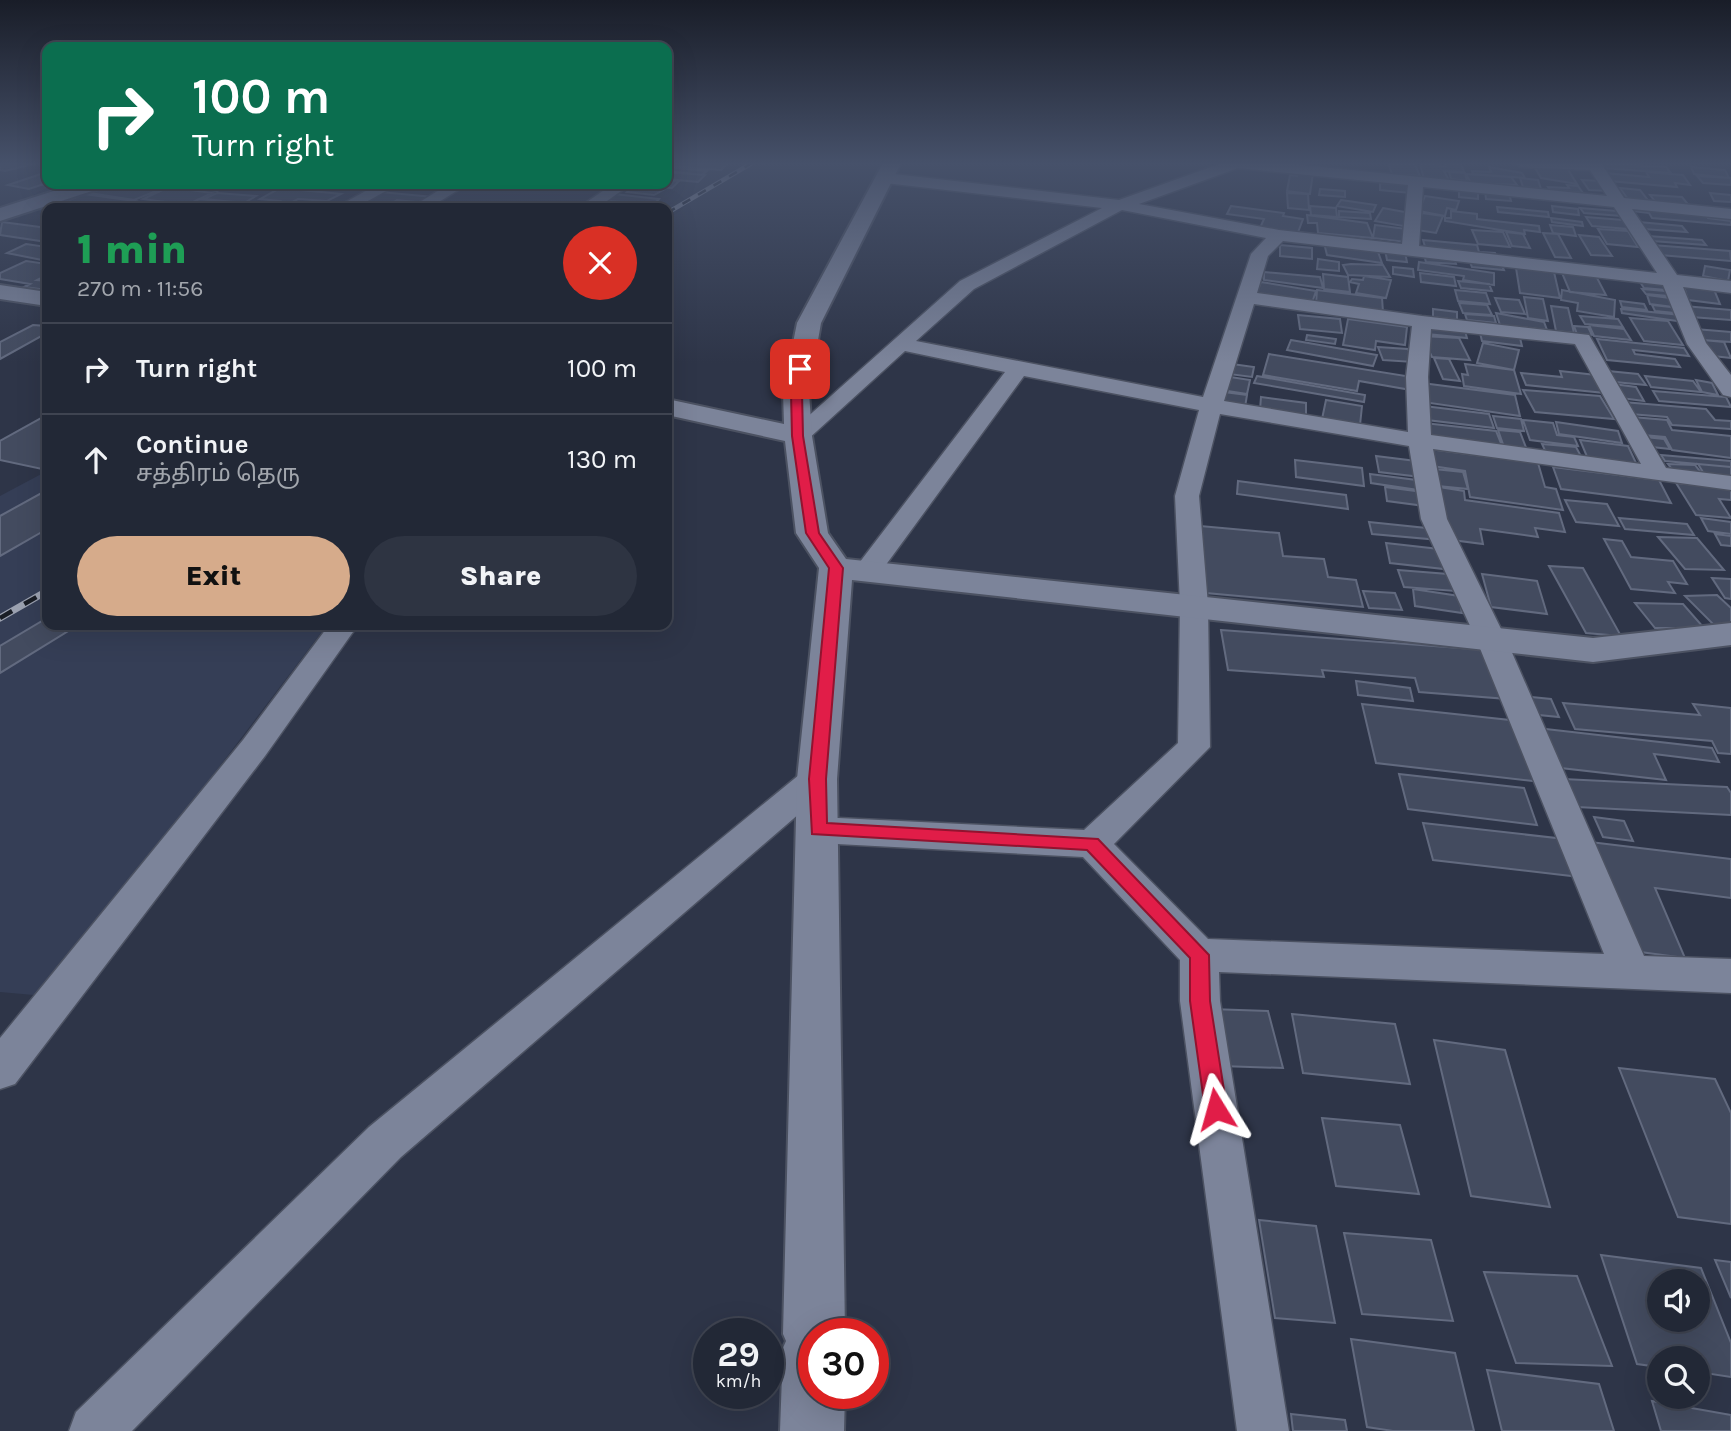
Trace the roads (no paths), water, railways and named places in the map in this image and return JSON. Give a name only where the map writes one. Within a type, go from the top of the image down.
[{"type":"street","points":[[857,230],[809,323],[796,392],[798,436],[812,533],[851,569],[1593,650],[1731,634]]},
{"type":"street","points":[[798,436],[967,285],[1073,230]]},
{"type":"street","points":[[1251,230],[1731,287]]},
{"type":"street","points":[[1410,250],[1412,230]]},
{"type":"street","points":[[1636,230],[1671,280],[1691,332],[1731,390]]},
{"type":"street","points":[[1092,844],[1194,747],[1194,605],[1187,496],[1211,406],[1260,254],[1279,235]]},
{"type":"street","points":[[0,292],[42,298]]},
{"type":"street","points":[[1247,297],[1422,322],[1582,339],[1658,474]]},
{"type":"street","points":[[1422,322],[1417,377],[1420,440],[1434,519],[1492,641],[1632,972]]},
{"type":"street","points":[[899,345],[1211,406],[1420,440],[1731,483]]},
{"type":"street","points":[[814,1318],[817,779],[851,569],[1018,370]]},
{"type":"street","points":[[672,408],[798,436]]},
{"type":"street","points":[[0,1070],[254,748],[340,630]]},
{"type":"street","points":[[95,1431],[385,1142],[817,779]]},
{"type":"street","points":[[818,830],[1092,844],[1199,955],[1200,1001],[1263,1431]]},
{"type":"street","points":[[1199,955],[1731,976]]},
{"type":"street","points":[[812,1431],[813,1409]]},
{"type":"railway","points":[[0,618],[42,594]]}]
